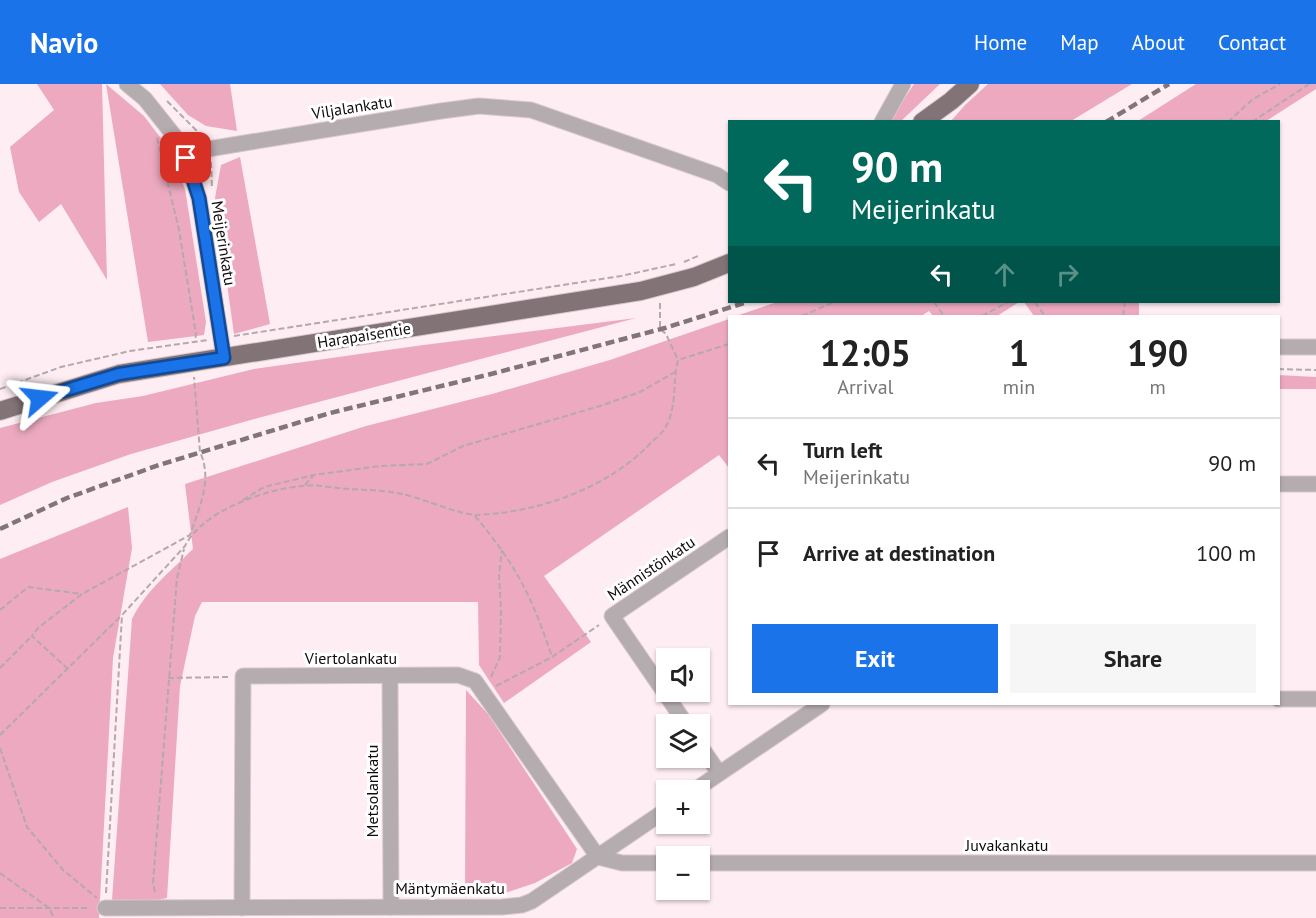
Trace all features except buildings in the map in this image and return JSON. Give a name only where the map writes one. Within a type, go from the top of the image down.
[{"type":"main road","points":[[924,120],[951,84]]},
{"type":"main road","points":[[925,120],[970,84]]},
{"type":"main road","name":"Harapaisentie","points":[[0,411],[119,374],[660,287],[728,263]]},
{"type":"street","name":"Meijerinkatu","points":[[127,84],[145,99],[176,138],[186,158],[199,198],[224,358]]},
{"type":"street","points":[[883,120],[903,84]]},
{"type":"street","name":"Viljalankatu","points":[[186,158],[216,148],[429,112],[479,106],[531,110],[717,175],[728,182]]},
{"type":"street","points":[[1280,347],[1316,347]]},
{"type":"street","points":[[1280,484],[1316,484]]},
{"type":"street","name":"Männistönkatu","points":[[679,714],[612,616],[728,538]]},
{"type":"street","name":"Viertolankatu","points":[[243,676],[458,675],[475,681],[598,857]]},
{"type":"street","points":[[242,908],[243,676]]},
{"type":"street","name":"Metsolankatu","points":[[390,676],[391,907]]},
{"type":"street","points":[[1280,699],[1316,699]]},
{"type":"street","points":[[709,780],[821,705]]},
{"type":"street","points":[[710,760],[719,773]]},
{"type":"street","name":"Mäntymäenkatu","points":[[105,904],[163,909],[522,905],[532,901],[656,817]]},
{"type":"street","points":[[598,857],[622,863],[656,863]]},
{"type":"street","name":"Juvakankatu","points":[[710,863],[1316,863]]},
{"type":"path","points":[[1230,120],[1253,99],[1280,84]]},
{"type":"path","points":[[1255,120],[1309,84]]},
{"type":"path","points":[[155,132],[179,230],[196,334],[195,342]]},
{"type":"path","points":[[0,389],[61,367],[130,351],[621,276],[681,263],[703,255]]},
{"type":"path","points":[[241,502],[282,489],[305,486],[401,493],[475,515],[536,507],[575,494],[615,472],[641,453],[664,430],[671,413],[678,360],[666,334],[660,329],[660,287]]},
{"type":"path","points":[[804,315],[832,303]]},
{"type":"path","points":[[984,315],[1006,303]]},
{"type":"path","points":[[678,360],[728,344]]},
{"type":"path","points":[[163,909],[156,899],[153,884],[177,578],[185,546],[205,492],[205,464],[200,453],[192,364]]},
{"type":"path","points":[[1280,369],[1316,370]]},
{"type":"path","points":[[0,668],[38,628],[82,594],[190,535],[210,519],[264,487],[314,475],[380,466],[427,464],[463,446],[589,410],[640,392],[675,372]]},
{"type":"path","points":[[305,486],[314,475]]},
{"type":"path","points":[[475,515],[519,577],[540,623],[552,657]]},
{"type":"path","points":[[0,735],[122,615],[185,546]]},
{"type":"path","points":[[484,693],[500,657],[499,575],[502,550]]},
{"type":"path","points":[[0,610],[28,587],[82,594]]},
{"type":"path","points":[[105,904],[122,615]]},
{"type":"path","points":[[484,693],[552,657],[612,616]]},
{"type":"path","points":[[32,636],[68,669]]},
{"type":"path","points":[[168,678],[243,676]]},
{"type":"path","points":[[0,748],[27,827],[63,870],[105,904]]},
{"type":"path","points":[[0,873],[48,908],[54,918]]},
{"type":"path","points":[[0,908],[48,908],[105,904]]},
{"type":"shaded area","points":[[37,84],[102,84],[107,280],[61,204],[39,222],[19,192],[10,147],[54,110]]},
{"type":"shaded area","points":[[106,84],[144,116],[169,149],[185,189],[206,322],[204,335],[148,342]]},
{"type":"shaded area","points":[[160,84],[230,84],[237,131],[206,126],[188,115]]},
{"type":"shaded area","points":[[914,84],[940,84],[902,120],[890,120]]},
{"type":"shaded area","points":[[988,84],[1132,84],[1073,120],[952,120]]},
{"type":"shaded area","points":[[1196,84],[1316,84],[1316,89],[1268,120],[1140,120]]},
{"type":"shaded area","points":[[240,157],[270,324],[234,334],[215,198],[221,165]]},
{"type":"shaded area","points":[[774,303],[1017,303],[999,315],[932,315],[929,311],[923,315],[739,315]]},
{"type":"shaded area","points":[[1025,303],[1139,303],[1139,315],[1033,315]]},
{"type":"shaded area","points":[[636,318],[131,454],[52,482],[0,505],[0,428],[96,403],[143,396],[254,369]]},
{"type":"shaded area","points":[[728,319],[728,467],[719,455],[544,576],[591,642],[504,703],[479,665],[478,602],[202,602],[195,616],[180,686],[167,898],[152,901],[140,907],[112,900],[132,619],[144,599],[193,549],[185,484],[366,426],[492,394],[610,360]]},
{"type":"shaded area","points":[[1280,375],[1316,377],[1316,389],[1280,389]]},
{"type":"shaded area","points":[[128,507],[132,548],[113,658],[99,918],[0,918],[0,559]]},
{"type":"shaded area","points":[[466,690],[488,714],[577,849],[572,863],[535,883],[496,896],[465,897]]},
{"type":"railway","points":[[1109,120],[1169,84]]},
{"type":"railway","points":[[0,529],[67,498],[159,465],[330,413],[665,328],[744,303]]},
{"type":"route","points":[[40,398],[119,374],[224,358],[199,198],[186,158]]}]
